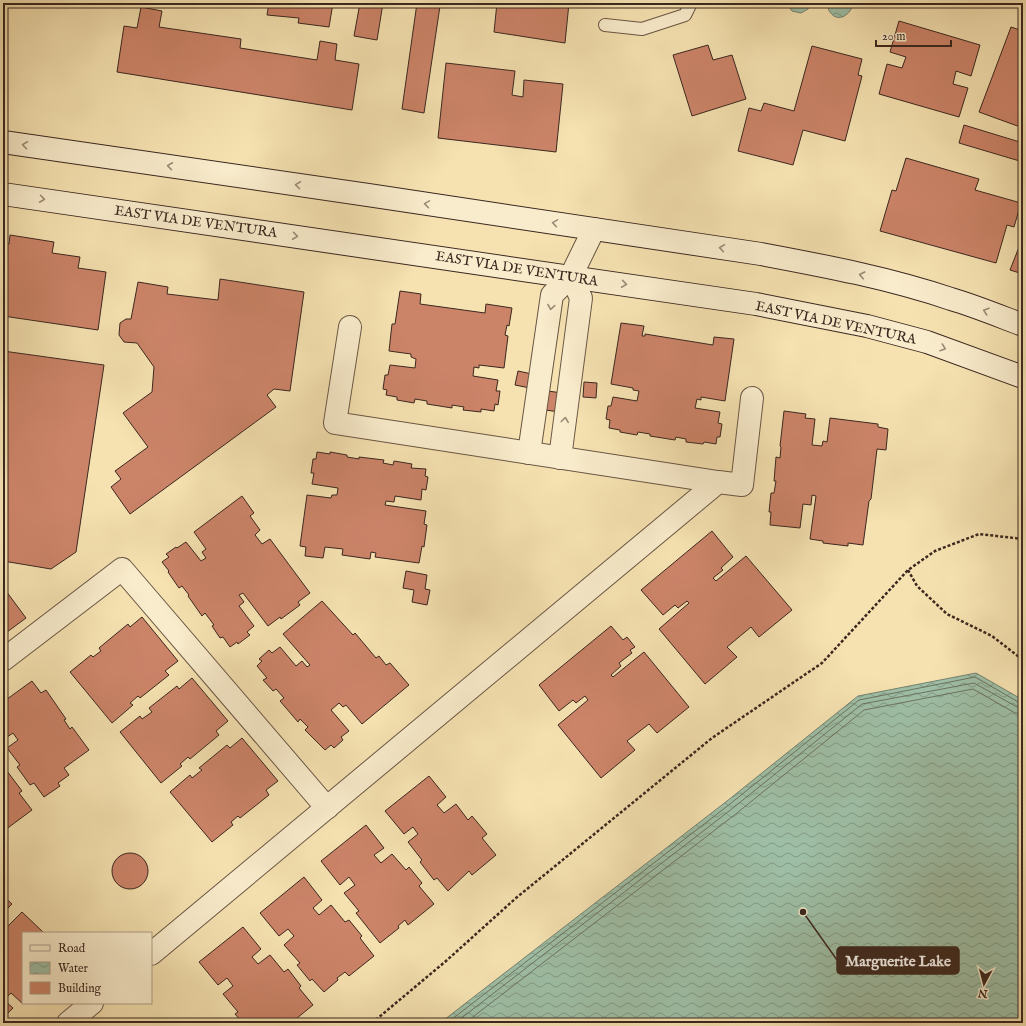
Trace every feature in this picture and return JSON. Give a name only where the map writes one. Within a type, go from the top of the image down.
[{"type":"street","points":[[3,142],[761,254],[825,266],[888,281],[950,298],[1023,325]]},
{"type":"street","name":"EAST VIA DE VENTURA","points":[[3,194],[756,304],[860,324],[927,342],[1023,377]]},
{"type":"street","points":[[529,453],[552,295],[571,276],[594,229]]},
{"type":"street","points":[[560,458],[581,298],[571,276]]},
{"type":"street","points":[[350,327],[335,423],[742,485],[752,398]]},
{"type":"street","points":[[152,953],[718,482]]},
{"type":"street","points":[[3,660],[122,569],[327,808]]},
{"type":"street","points":[[68,1023],[91,1004]]},
{"type":"lane","points":[[605,25],[642,29],[685,15],[691,3]]},
{"type":"path","points":[[372,1023],[446,961],[516,898],[712,738],[822,663],[908,570],[935,551],[979,534],[1023,539]]},
{"type":"path","points":[[908,570],[917,586],[946,614],[992,636],[1023,660]]},
{"type":"water","points":[[786,3],[810,3],[808,9],[801,13],[792,11]]},
{"type":"water","points":[[828,3],[853,3],[847,14],[837,17],[833,16],[828,9]]},
{"type":"water","points":[[976,673],[1023,700],[1023,1023],[440,1023],[727,801],[858,696]]},
{"type":"building","points":[[57,3],[68,3],[65,8]]},
{"type":"building","points":[[269,3],[333,3],[329,27],[298,23],[299,18],[267,15]]},
{"type":"building","points":[[360,3],[383,3],[377,40],[354,36]]},
{"type":"building","points":[[417,3],[440,6],[424,113],[402,109]]},
{"type":"building","points":[[497,3],[569,3],[565,43],[494,32]]},
{"type":"building","points":[[141,7],[162,11],[159,27],[241,39],[240,48],[317,60],[320,41],[337,44],[335,60],[359,64],[352,110],[117,72],[124,26],[137,28]]},
{"type":"building","points":[[899,21],[980,45],[971,76],[956,71],[953,84],[968,88],[959,117],[879,94],[887,64],[902,68],[906,57],[890,52]]},
{"type":"building","points":[[1011,27],[1023,31],[1023,128],[979,112]]},
{"type":"building","points":[[708,45],[713,60],[732,55],[746,99],[692,116],[673,55]]},
{"type":"building","points":[[812,46],[862,59],[858,75],[862,76],[845,141],[803,130],[793,165],[738,151],[749,108],[761,111],[764,103],[794,111]]},
{"type":"building","points":[[446,63],[515,71],[512,95],[523,97],[524,80],[563,84],[556,152],[438,138]]},
{"type":"building","points":[[964,125],[1023,143],[1023,162],[959,143]]},
{"type":"building","points":[[906,158],[979,179],[975,190],[1021,203],[1014,227],[1007,225],[996,263],[880,231],[892,190],[896,191]]},
{"type":"building","points":[[10,235],[54,242],[52,253],[80,257],[78,268],[106,272],[98,330],[3,316],[3,243],[9,244]]},
{"type":"building","points":[[1023,237],[1023,274],[1010,270]]},
{"type":"building","points":[[220,279],[304,292],[290,391],[274,389],[267,395],[276,407],[130,514],[111,487],[121,479],[115,471],[148,447],[123,413],[152,392],[154,367],[137,343],[124,342],[119,335],[120,323],[126,319],[131,319],[138,282],[168,287],[167,294],[218,300]]},
{"type":"building","points":[[400,291],[421,294],[420,304],[485,313],[486,304],[512,308],[509,326],[507,325],[505,335],[508,336],[504,368],[479,365],[479,368],[474,367],[473,376],[498,380],[496,391],[500,391],[498,405],[495,404],[494,411],[481,409],[481,412],[463,410],[464,407],[452,405],[452,408],[427,404],[427,401],[415,399],[414,403],[397,400],[397,397],[386,395],[387,390],[383,389],[385,375],[388,375],[390,365],[415,368],[416,359],[411,357],[411,354],[389,351],[392,324],[395,324]]},
{"type":"building","points":[[621,323],[644,326],[642,336],[645,336],[645,334],[713,345],[714,337],[734,339],[725,401],[701,397],[701,400],[697,399],[695,408],[720,412],[718,423],[722,424],[720,437],[717,437],[716,444],[686,442],[686,439],[676,437],[675,440],[650,436],[650,434],[638,432],[637,435],[620,432],[620,430],[609,428],[610,420],[606,419],[608,406],[611,406],[613,397],[637,401],[639,391],[633,390],[633,388],[611,384]]},
{"type":"building","points":[[3,351],[104,365],[76,552],[51,569],[3,561]]},
{"type":"building","points":[[518,371],[532,374],[530,388],[515,385]]},
{"type":"building","points":[[584,382],[597,383],[596,398],[583,397]]},
{"type":"building","points":[[548,391],[562,393],[560,412],[545,410]]},
{"type":"building","points":[[784,411],[806,414],[805,418],[815,419],[812,445],[822,446],[823,441],[827,442],[830,418],[878,424],[878,427],[888,429],[886,450],[877,449],[871,499],[869,501],[863,545],[848,543],[848,546],[823,543],[823,541],[810,539],[816,496],[812,495],[811,505],[803,504],[800,528],[770,525],[771,512],[769,512],[771,493],[774,493],[776,481],[774,481],[776,457],[780,458]]},
{"type":"building","points":[[317,452],[330,454],[330,452],[359,459],[359,457],[384,460],[383,463],[393,465],[394,461],[412,464],[411,468],[426,469],[425,476],[428,477],[426,490],[422,489],[421,500],[395,496],[394,502],[386,501],[385,505],[426,511],[424,524],[427,525],[424,547],[422,546],[419,563],[375,557],[376,553],[371,552],[370,559],[342,555],[343,549],[325,547],[323,558],[305,556],[306,547],[300,546],[307,495],[331,498],[332,495],[337,495],[338,488],[312,484],[314,473],[311,473],[313,459],[316,459]]},
{"type":"building","points":[[242,496],[254,513],[250,516],[260,530],[255,535],[262,544],[270,539],[310,593],[298,602],[300,605],[281,619],[280,617],[268,626],[243,593],[239,595],[244,602],[239,606],[254,626],[247,632],[250,635],[238,644],[237,642],[230,647],[223,637],[220,638],[212,626],[214,625],[205,613],[202,616],[182,586],[179,588],[162,562],[169,557],[166,554],[186,542],[201,561],[206,558],[202,552],[206,549],[194,532]]},
{"type":"building","points":[[712,531],[733,557],[721,568],[723,570],[713,578],[716,581],[746,556],[792,610],[759,637],[751,627],[727,647],[737,657],[705,684],[659,629],[689,603],[687,601],[678,608],[675,605],[663,615],[641,590]]},
{"type":"building","points":[[406,571],[427,575],[425,589],[430,590],[427,605],[412,602],[414,590],[403,588]]},
{"type":"building","points":[[6,591],[26,618],[3,635],[3,593]]},
{"type":"building","points":[[322,601],[353,635],[355,633],[376,658],[379,656],[386,665],[390,663],[409,685],[362,724],[346,705],[343,707],[339,703],[331,710],[349,731],[341,737],[343,740],[334,748],[331,745],[325,750],[305,730],[308,727],[300,719],[298,722],[280,701],[284,698],[276,689],[273,691],[263,680],[267,678],[257,666],[262,661],[259,659],[269,650],[272,653],[280,647],[296,666],[302,661],[307,667],[310,665],[283,634]]},
{"type":"building","points":[[142,617],[178,661],[165,671],[169,675],[140,698],[138,696],[130,703],[133,705],[112,723],[70,672],[91,655],[93,657],[101,651],[99,648],[128,624],[130,627]]},
{"type":"building","points":[[611,626],[623,640],[627,637],[635,647],[630,650],[632,653],[619,663],[621,666],[611,675],[613,677],[644,652],[689,707],[657,733],[649,724],[627,741],[635,750],[601,778],[558,725],[588,700],[585,696],[576,703],[573,700],[559,711],[539,685]]},
{"type":"building","points":[[192,678],[228,721],[216,731],[219,735],[190,759],[188,757],[180,764],[182,766],[161,783],[120,732],[140,716],[142,719],[152,712],[149,708],[177,686],[179,689]]},
{"type":"building","points":[[32,681],[41,693],[46,690],[66,719],[64,720],[70,729],[72,727],[89,750],[64,768],[69,775],[58,783],[60,786],[44,797],[34,783],[30,785],[17,767],[20,765],[7,748],[18,740],[13,733],[4,739],[3,738],[3,702]]},
{"type":"building","points":[[242,738],[278,781],[266,790],[269,795],[240,818],[238,816],[231,822],[233,825],[212,842],[170,792],[190,775],[192,778],[202,770],[199,768],[227,745],[230,748]]},
{"type":"building","points":[[7,771],[22,791],[19,793],[32,810],[5,830],[3,827],[3,772],[4,773]]},
{"type":"building","points":[[429,776],[446,797],[437,805],[444,813],[456,804],[468,820],[472,816],[487,834],[482,838],[496,855],[472,875],[469,871],[448,891],[437,878],[434,880],[420,862],[422,860],[408,842],[418,834],[413,827],[404,834],[385,811]]},
{"type":"building","points":[[366,825],[384,848],[374,855],[381,863],[392,854],[406,870],[409,867],[422,883],[419,886],[434,904],[408,925],[405,920],[398,926],[399,928],[380,943],[356,913],[359,911],[344,893],[355,885],[349,877],[340,885],[321,861]]},
{"type":"building","points":[[134,853],[143,858],[147,864],[147,878],[143,884],[134,889],[126,889],[117,884],[113,878],[112,867],[117,858],[123,854]]},
{"type":"building","points":[[304,877],[322,900],[313,908],[319,915],[331,905],[345,922],[349,920],[362,936],[360,938],[374,956],[349,976],[345,972],[324,992],[312,979],[310,981],[297,965],[300,963],[284,945],[294,936],[288,929],[279,936],[260,913]]},
{"type":"building","points":[[3,896],[12,904],[3,913]]},
{"type":"building","points":[[22,912],[43,932],[22,932],[22,1003],[11,993],[4,1000],[13,1008],[3,1018],[3,928],[6,928]]},
{"type":"building","points":[[243,927],[261,949],[252,957],[258,964],[270,955],[284,972],[288,969],[301,986],[299,988],[313,1005],[291,1023],[285,1023],[284,1021],[281,1023],[243,1023],[235,1014],[238,1012],[223,994],[233,986],[227,978],[218,985],[199,962]]},
{"type":"place","name":"Marguerite Lake","points":[[803,912]]}]
